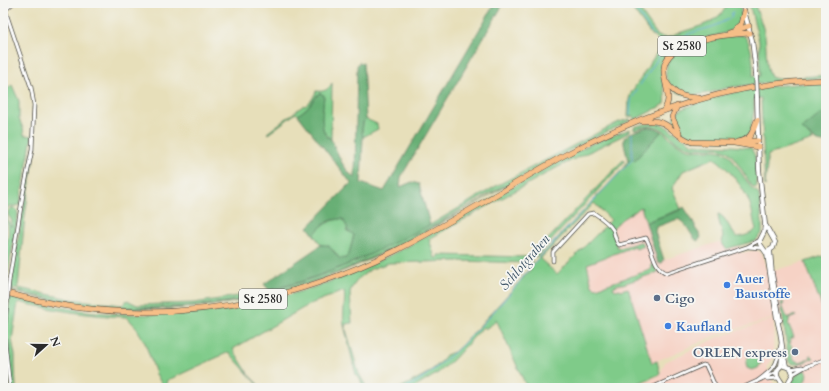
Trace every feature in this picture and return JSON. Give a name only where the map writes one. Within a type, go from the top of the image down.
[{"type":"highway","points":[[734,30],[741,24],[744,11]]},
{"type":"highway","name":"St 2580","points":[[724,35],[734,30],[749,26]]},
{"type":"highway","name":"St 2580","points":[[664,110],[668,101],[664,64],[673,51],[688,44],[724,35],[750,33]]},
{"type":"highway","name":"St 2580","points":[[665,80],[672,90],[679,95],[704,98]]},
{"type":"highway","name":"St 2580","points":[[3,292],[68,306],[110,311],[155,312],[218,307],[244,303],[292,292],[347,272],[398,249],[607,134],[664,110],[731,91],[772,84],[826,80]]},
{"type":"highway","points":[[678,106],[672,117],[680,136]]},
{"type":"highway","name":"St 2580","points":[[637,121],[652,120],[662,122],[689,141],[734,143],[758,147]]},
{"type":"highway","points":[[742,141],[751,136],[757,120]]},
{"type":"highway","name":"St 2580","points":[[734,143],[742,141],[758,141]]},
{"type":"street","points":[[10,388],[4,333],[9,281],[23,194],[32,150],[34,105],[31,87],[4,9],[14,3]]},
{"type":"street","points":[[742,3],[749,26],[756,73],[759,169],[765,224],[770,236],[774,238],[775,242],[774,246],[770,250],[784,366]]},
{"type":"street","points":[[553,261],[553,252],[588,214],[594,213],[611,227],[619,245],[646,238],[657,266],[662,271],[667,273],[747,246],[770,236]]},
{"type":"street","points":[[765,224],[761,239],[780,332]]},
{"type":"street","points":[[747,246],[770,250]]},
{"type":"street","points":[[756,382],[770,372],[776,364],[781,341]]},
{"type":"street","points":[[788,388],[788,381],[793,374],[826,359]]},
{"type":"street","points":[[651,388],[702,365],[706,366],[716,388]]},
{"type":"street","points":[[784,366],[791,369],[806,367]]},
{"type":"street","points":[[742,388],[777,372],[784,366]]},
{"type":"street","points":[[791,369],[793,374]]},
{"type":"street","points":[[777,372],[778,378]]},
{"type":"street","points":[[763,379],[778,378],[783,381],[788,381]]},
{"type":"street","points":[[783,381],[785,388]]},
{"type":"shaded area","points":[[641,207],[659,263],[672,257],[718,242],[722,243],[726,249],[738,246],[742,253],[755,250],[758,251],[762,254],[766,269],[775,270],[805,262],[826,317],[826,388],[811,388],[803,384],[798,388],[791,388],[792,382],[799,372],[796,364],[791,364],[788,360],[782,316],[717,335],[652,363],[628,289],[616,290],[613,287],[658,272],[653,264],[650,270],[596,288],[592,286],[587,264],[635,246],[640,242],[620,248],[617,247],[612,229],[622,219]]},
{"type":"shaded area","points":[[774,319],[773,357],[767,367],[774,383],[780,388],[631,388],[660,375],[665,362],[718,337]]},
{"type":"green space","points":[[495,3],[504,3],[401,177],[400,187],[412,182],[419,184],[430,225],[332,271],[291,285],[269,290],[264,284],[321,245],[328,245],[340,259],[346,258],[349,254],[354,235],[346,230],[348,229],[343,219],[326,223],[314,235],[308,227],[351,183],[298,115],[307,108],[319,93],[324,95],[322,118],[323,129],[326,136],[331,139],[342,163],[349,173],[355,178],[357,66],[359,62],[363,63],[366,119],[363,122],[362,130],[361,183],[384,191]]},
{"type":"green space","points":[[628,3],[635,3],[658,36],[664,37],[671,36],[714,20],[724,10],[728,3],[739,3],[741,14],[740,21],[734,28],[726,33],[681,44],[672,49],[665,57],[661,69],[665,92],[665,104],[634,120],[634,116],[628,117],[629,99],[631,93],[663,43],[652,36]]},
{"type":"green space","points":[[749,3],[754,3],[763,28],[766,57],[771,77],[777,79],[826,75],[826,78],[790,80],[732,87],[698,95],[684,94],[676,91],[666,76],[669,60],[673,55],[691,45],[728,36],[741,35],[747,39],[752,55],[753,76],[760,76],[759,41]]},
{"type":"green space","points":[[332,83],[331,139],[327,135],[322,125],[324,96],[319,93],[307,108],[298,115],[296,113],[268,134],[267,133],[304,105],[305,106],[313,98],[316,91],[326,90]]},
{"type":"green space","points":[[826,83],[826,118],[823,114],[802,129],[813,140],[768,155],[765,186],[761,98],[754,98],[754,110],[750,134],[740,140],[696,140],[682,132],[675,123],[674,118],[680,110],[702,101],[723,95],[767,87]]},
{"type":"green space","points":[[12,85],[19,101],[19,119],[24,135],[32,136],[20,204],[17,206],[9,206],[5,211],[11,227],[12,221],[8,215],[8,211],[11,208],[15,208],[18,215],[6,285],[11,286],[18,236],[33,153],[35,151],[25,215],[18,288],[10,290],[23,294],[3,289],[3,261],[8,238],[8,227],[3,216],[3,92]]},
{"type":"green space","points":[[822,113],[826,118],[826,142],[816,140],[802,129]]},
{"type":"green space","points":[[364,119],[377,124],[378,129],[363,137],[362,130]]},
{"type":"green space","points":[[630,119],[630,121],[595,137],[562,155],[412,239],[505,186],[415,236],[359,263],[292,288],[261,295],[199,305],[137,307],[95,305],[52,299],[20,292],[18,288],[70,299],[123,305],[127,300],[137,305],[194,303],[264,292],[296,284],[357,261],[430,225],[496,186],[619,122]]},
{"type":"green space","points":[[648,123],[662,124],[693,144],[751,148],[755,156],[757,187],[754,188],[752,186],[737,162],[727,151],[719,148],[688,147],[680,144],[664,131],[653,126],[634,130],[634,127]]},
{"type":"green space","points":[[648,127],[656,128],[662,131],[635,160],[628,161],[624,138],[630,133]]},
{"type":"green space","points":[[630,129],[630,131],[624,135],[558,167],[429,239],[435,258],[438,258],[438,255],[531,257],[532,262],[456,261],[389,263],[371,269],[358,279],[350,293],[352,323],[346,324],[345,326],[359,374],[366,386],[365,387],[356,375],[344,325],[344,291],[310,304],[233,349],[250,376],[262,388],[260,388],[229,352],[166,381],[169,388],[164,388],[156,374],[145,343],[136,327],[127,317],[72,312],[18,302],[12,340],[15,355],[16,388],[12,388],[6,333],[10,296],[45,304],[105,313],[166,314],[227,308],[287,295],[345,276],[389,256],[566,157],[591,144]]},
{"type":"green space","points":[[662,131],[676,142],[690,150],[714,150],[730,156],[752,189],[759,195],[762,222],[761,235],[755,241],[726,249],[722,243],[723,236],[718,214],[724,218],[736,237],[747,235],[756,229],[748,198],[730,172],[714,158],[683,171],[672,188],[681,209],[646,223],[641,207],[622,219],[612,229],[617,247],[620,248],[640,242],[642,242],[644,246],[636,249],[635,246],[587,264],[592,286],[596,288],[650,270],[652,268],[651,265],[653,264],[658,272],[613,287],[615,290],[628,288],[652,363],[657,361],[660,374],[627,388],[527,388],[496,319],[495,322],[485,329],[483,327],[453,360],[438,373],[414,388],[400,388],[428,373],[440,363],[446,355],[454,352],[461,346],[532,268],[529,268],[624,168],[628,161],[635,160]],"holes":[[[594,203],[611,220],[557,274],[540,259]]]},
{"type":"green space","points":[[624,159],[625,161],[536,257],[533,255]]},
{"type":"green space","points":[[684,207],[701,236],[700,239],[697,241],[685,224],[678,219],[656,227],[655,232],[664,260],[662,263],[658,263],[646,223],[678,211]]},
{"type":"green space","points":[[343,219],[348,229],[346,230],[354,234],[349,254],[346,258],[340,259],[334,251],[324,245],[321,245],[314,235],[325,224]]},
{"type":"green space","points":[[826,255],[826,317],[805,262]]},
{"type":"green space","points":[[32,296],[82,304],[137,308],[192,307],[247,299],[228,303],[189,308],[148,309],[106,308],[80,305]]},
{"type":"green space","points":[[783,302],[784,304],[782,305],[787,318],[796,316],[789,319],[788,323],[794,337],[790,339],[791,342],[789,343],[792,346],[790,350],[794,360],[800,362],[811,358],[810,355],[814,358],[798,364],[789,362],[781,303]]},
{"type":"green space","points":[[751,354],[756,354],[761,363],[758,368],[752,370],[747,368],[746,364],[746,360]]},
{"type":"green space","points":[[803,370],[808,374],[805,381],[798,388],[791,388],[795,377]]},
{"type":"waterway","points":[[631,3],[654,36]]},
{"type":"waterway","points":[[758,6],[769,5],[772,3]]},
{"type":"waterway","points":[[640,85],[667,43],[694,32],[712,27],[731,18],[733,12]]},
{"type":"waterway","points":[[630,115],[631,100],[638,88]]},
{"type":"waterway","name":"Schlotgraben","points":[[406,388],[429,373],[469,338],[510,293],[531,266],[632,160],[632,133]]},
{"type":"place","name":"Auer Baustoffe","points":[[727,285]]},
{"type":"place","name":"Cigo","points":[[657,298]]},
{"type":"place","name":"Kaufland","points":[[668,326]]},
{"type":"place","name":"ORLEN express","points":[[795,352]]}]
